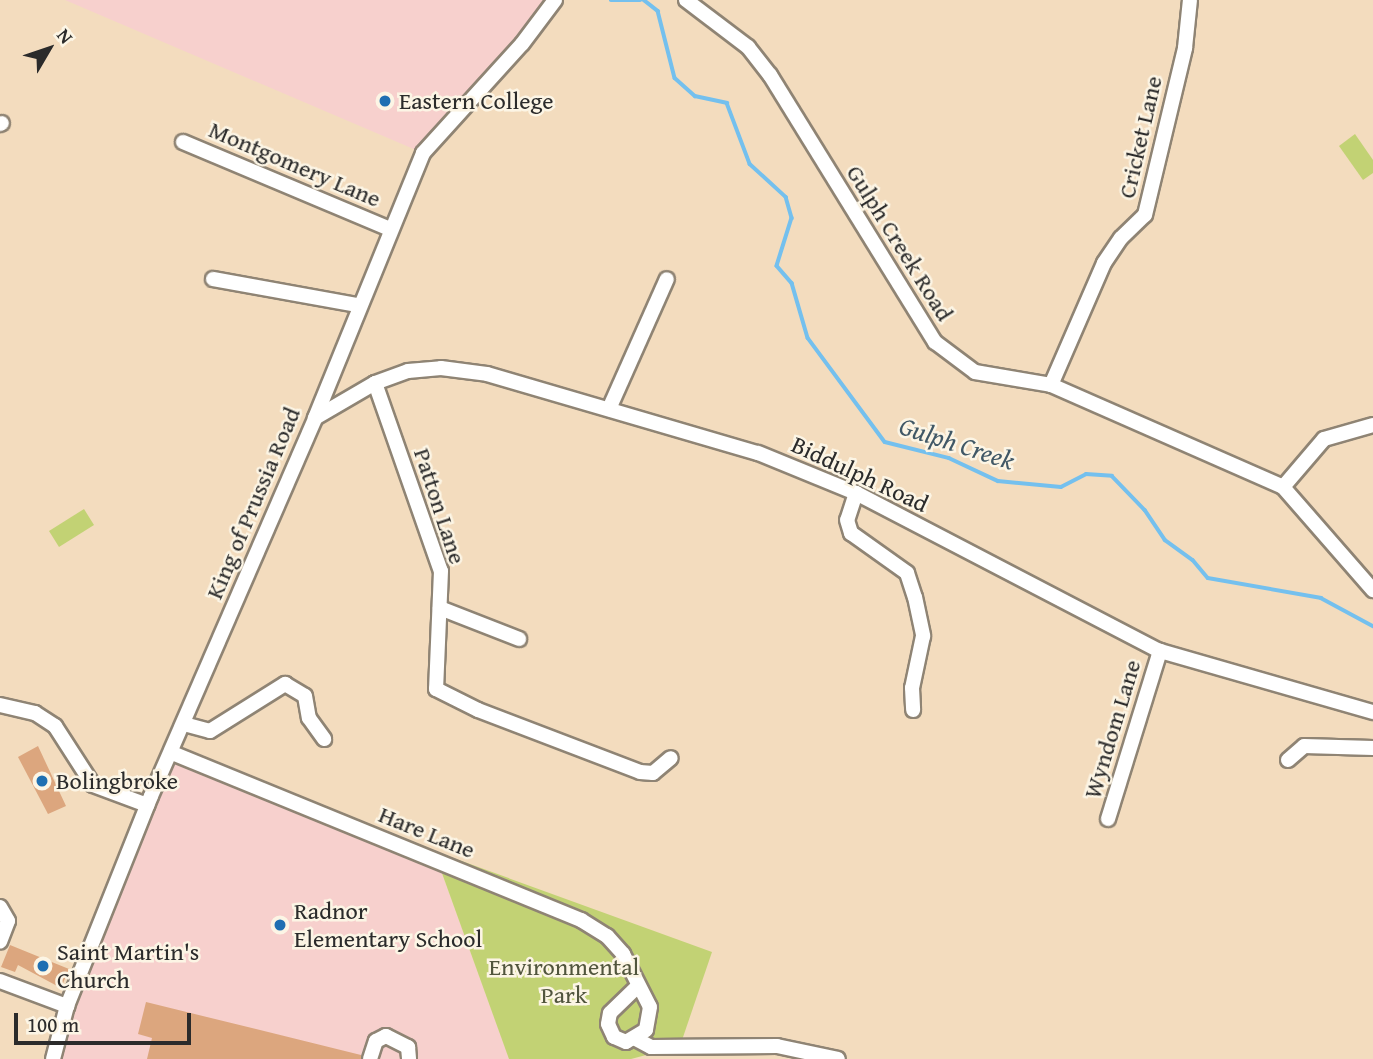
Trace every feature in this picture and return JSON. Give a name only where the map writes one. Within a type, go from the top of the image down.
[{"type":"street","name":"King of Prussia Road","points":[[53,1059],[67,1006],[148,805],[314,418],[388,228],[422,153],[522,44],[555,0]]},
{"type":"street","name":"Gulph Creek Road","points":[[686,0],[748,47],[770,75],[935,342],[975,372],[1051,385],[1283,488],[1373,590]]},
{"type":"street","name":"Cricket Lane","points":[[1051,385],[1104,263],[1121,238],[1145,215],[1185,48],[1189,0]]},
{"type":"street","name":"Montgomery Lane","points":[[183,142],[388,228]]},
{"type":"street","points":[[213,279],[358,305]]},
{"type":"street","points":[[609,409],[667,279]]},
{"type":"street","name":"Biddulph Road","points":[[314,418],[375,383],[408,371],[441,368],[488,374],[758,453],[856,493],[1160,651],[1373,712]]},
{"type":"street","name":"Patton Lane","points":[[375,383],[441,571],[436,690],[478,710],[640,772],[653,773],[671,758]]},
{"type":"street","points":[[1283,488],[1324,439],[1373,425]]},
{"type":"street","points":[[856,493],[847,520],[850,533],[907,573],[915,597],[923,636],[912,688],[913,710]]},
{"type":"street","points":[[440,608],[519,639]]},
{"type":"street","name":"Wyndom Lane","points":[[1108,819],[1160,651]]},
{"type":"street","points":[[184,724],[210,731],[285,684],[304,696],[309,718],[324,739]]},
{"type":"street","points":[[0,705],[35,713],[55,726],[93,785],[148,805]]},
{"type":"street","points":[[1288,760],[1304,746],[1373,748]]},
{"type":"street","name":"Hare Lane","points":[[172,753],[581,920],[607,936],[624,954],[637,987],[650,1006],[650,1018],[636,1039]]},
{"type":"street","points":[[0,906],[8,921],[0,942]]},
{"type":"street","points":[[0,981],[67,1006]]},
{"type":"street","points":[[637,987],[617,1002],[608,1024],[614,1037],[626,1042],[636,1039],[652,1047],[777,1046],[838,1059]]},
{"type":"street","points":[[370,1059],[376,1041],[386,1036],[408,1046],[410,1059]]},
{"type":"shaded area","name":"Eastern College","points":[[65,0],[555,0],[423,153]]},
{"type":"shaded area","name":"Radnor Elementary School","points":[[172,753],[434,852],[509,1059],[52,1059]]},
{"type":"green space","points":[[1355,134],[1373,160],[1373,173],[1363,180],[1339,146]]},
{"type":"green space","points":[[84,509],[94,525],[59,547],[49,531]]},
{"type":"green space","name":"Environmental Park","points":[[434,851],[712,952],[680,1046],[631,1059],[509,1059]]},
{"type":"building","name":"Bolingbroke","points":[[38,746],[66,806],[48,814],[18,757]]},
{"type":"building","name":"Saint Martin's Church","points":[[10,945],[69,969],[61,988],[18,965],[15,972],[1,967]]},
{"type":"building","points":[[146,1002],[361,1055],[361,1059],[147,1059],[152,1038],[138,1034]]},
{"type":"waterway","name":"Gulph Creek","points":[[611,0],[640,0]]},
{"type":"waterway","name":"Gulph Creek","points":[[644,0],[658,11],[675,78],[695,96],[727,103],[750,164],[786,197],[792,218],[777,266],[792,283],[808,338],[885,442],[949,458],[998,481],[1061,487],[1086,474],[1112,476],[1145,510],[1165,540],[1193,560],[1208,578],[1321,598],[1373,626]]},
{"type":"place","name":"Eastern College","points":[[385,101]]},
{"type":"place","name":"Bolingbroke","points":[[42,781]]},
{"type":"place","name":"Radnor Elementary School","points":[[280,925]]},
{"type":"place","name":"Saint Martin's Church","points":[[43,966]]}]
